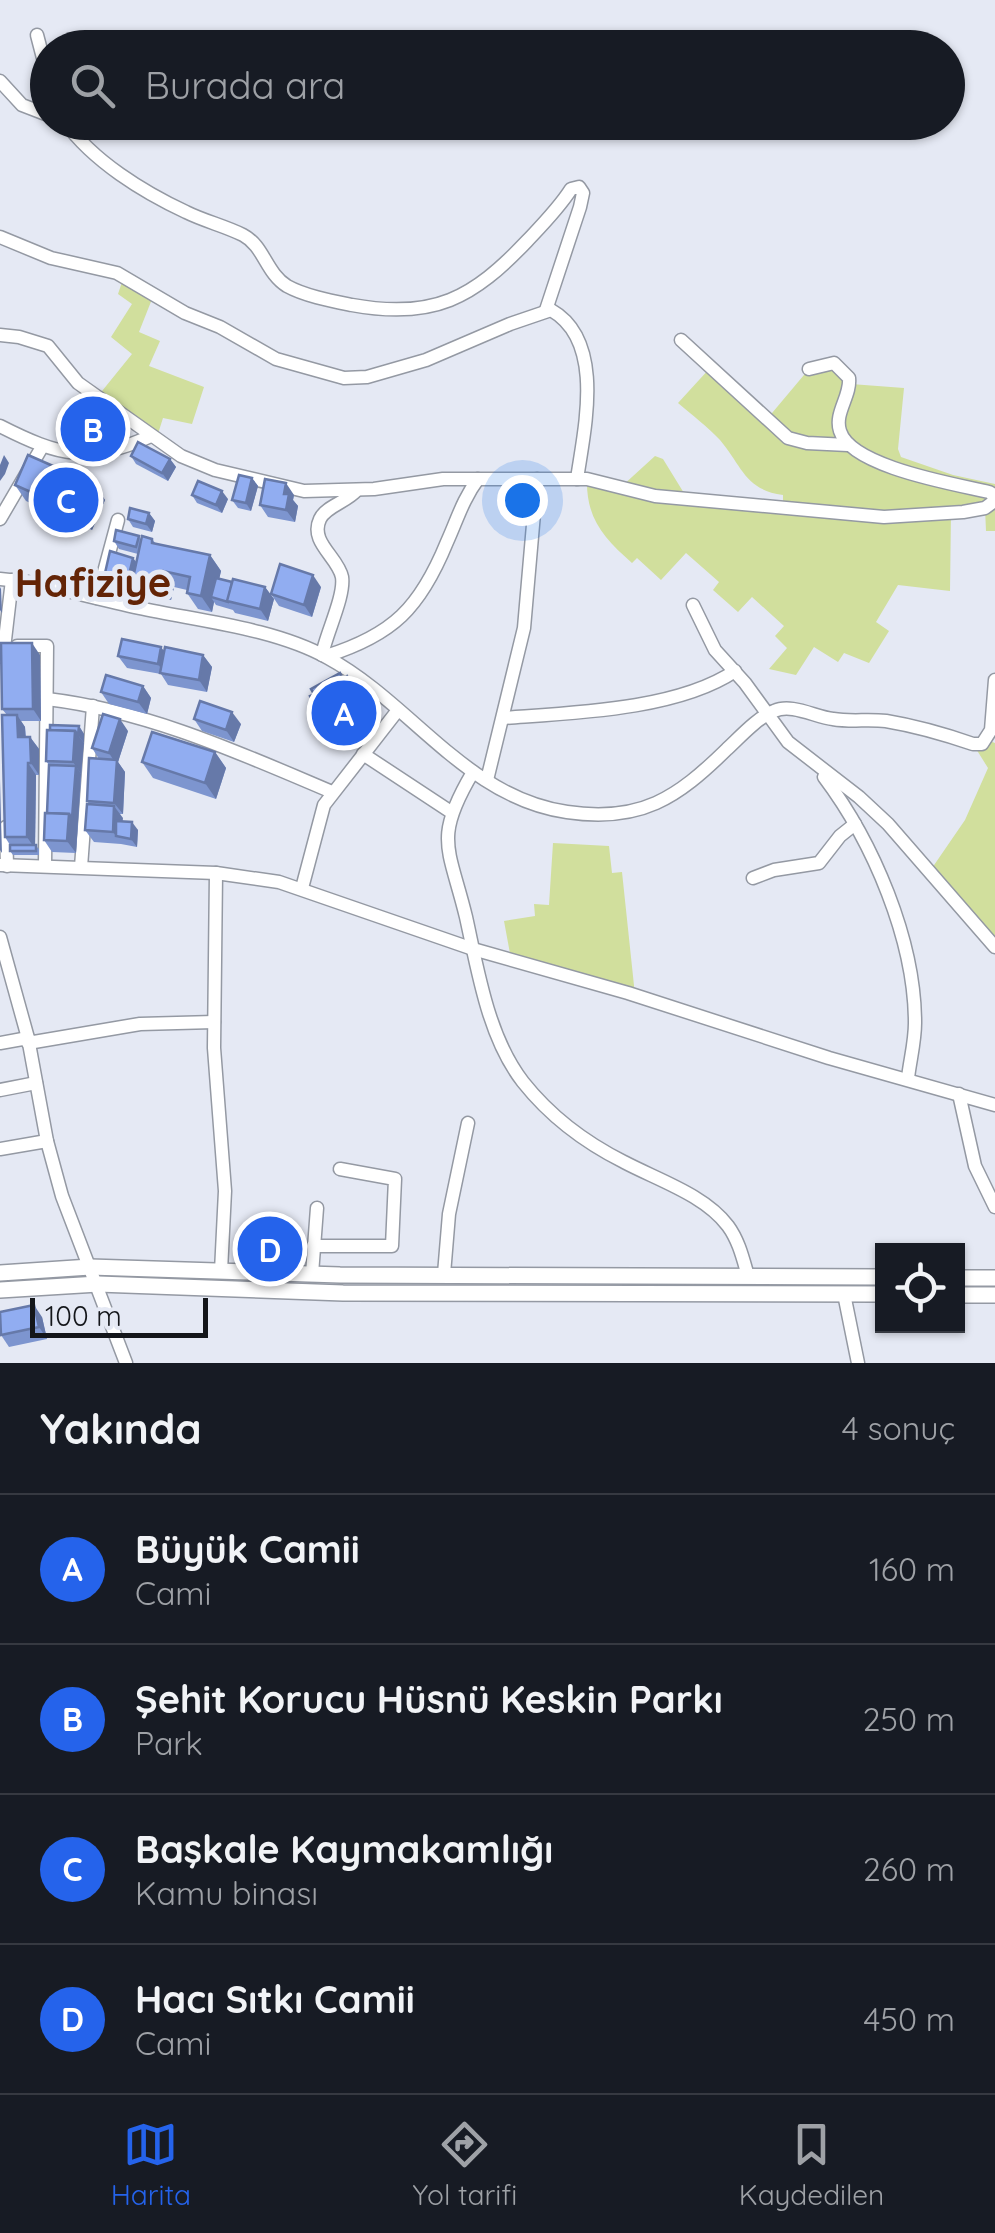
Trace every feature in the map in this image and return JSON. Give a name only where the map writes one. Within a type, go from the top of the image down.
[{"type":"main road","points":[[0,1273],[90,1267],[312,1274],[875,1277]]},
{"type":"main road","points":[[965,1278],[995,1278]]},
{"type":"main road","points":[[0,1290],[98,1284],[343,1293],[875,1294]]},
{"type":"main road","points":[[965,1295],[995,1295]]},
{"type":"street","points":[[0,82],[30,108]]},
{"type":"street","points":[[82,140],[100,158],[164,200],[249,239],[273,274],[286,285],[336,302],[374,309],[415,308],[474,290],[496,273],[560,206],[572,188],[579,187],[583,193],[580,207],[546,310]]},
{"type":"street","points":[[0,237],[51,258],[117,273],[186,314],[220,327],[276,359],[344,378],[367,377],[426,360],[546,310],[559,315],[587,370],[588,404],[578,479]]},
{"type":"street","points":[[0,335],[48,346],[74,379],[181,456],[215,470],[304,491],[357,490],[443,479],[578,479],[609,482],[646,494],[862,516],[951,513],[993,504],[995,498],[990,492],[858,453],[848,445],[838,424],[850,378],[834,363],[808,369]]},
{"type":"street","points":[[680,340],[788,438],[848,445]]},
{"type":"street","points":[[0,426],[42,446],[81,455],[100,454],[152,436]]},
{"type":"street","points":[[2,513],[42,446]]},
{"type":"street","points":[[324,656],[378,637],[404,615],[435,568],[461,504],[478,479]]},
{"type":"street","points":[[487,780],[528,601],[537,479]]},
{"type":"street","points":[[324,656],[342,582],[320,539],[318,524],[324,514],[357,490]]},
{"type":"street","points":[[97,598],[118,520]]},
{"type":"street","points":[[4,667],[6,580],[240,628],[324,656],[354,674],[487,780],[555,810],[584,813],[631,810],[686,788],[777,709],[834,720],[883,721],[919,727],[978,744],[989,738],[995,680]]},
{"type":"street","points":[[692,605],[709,641],[788,742],[888,824],[995,946]]},
{"type":"street","points":[[2,649],[47,646],[44,866]]},
{"type":"street","points":[[503,718],[639,704],[707,688],[735,671]]},
{"type":"street","points":[[47,699],[93,706],[185,732],[332,792]]},
{"type":"street","points":[[81,867],[93,706]]},
{"type":"street","points":[[302,888],[319,816],[332,792],[398,710]]},
{"type":"street","points":[[363,754],[451,812]]},
{"type":"street","points":[[816,767],[856,824],[904,946],[915,1024],[908,1078]]},
{"type":"street","points":[[473,772],[451,812],[448,852],[500,1043],[531,1092],[588,1142],[678,1189],[719,1217],[733,1235],[748,1276]]},
{"type":"street","points":[[6,813],[4,866],[216,873],[302,888],[473,949],[628,993],[829,1058],[995,1104]]},
{"type":"street","points":[[753,878],[774,870],[819,864],[840,836],[856,824]]},
{"type":"street","points":[[216,873],[214,1022],[225,1190],[222,1272]]},
{"type":"street","points":[[0,937],[28,1040],[62,1196],[126,1363]]},
{"type":"street","points":[[0,1042],[140,1024],[214,1022]]},
{"type":"street","points":[[0,1090],[36,1083]]},
{"type":"street","points":[[959,1094],[974,1166],[995,1206]]},
{"type":"street","points":[[444,1274],[449,1214],[468,1123]]},
{"type":"street","points":[[0,1149],[47,1141]]},
{"type":"street","points":[[313,1246],[392,1246],[394,1179],[340,1169]]},
{"type":"street","points":[[312,1274],[318,1208]]},
{"type":"street","points":[[844,1294],[858,1363]]},
{"type":"green space","points":[[124,276],[154,294],[139,332],[160,341],[149,366],[204,387],[192,424],[163,418],[156,440],[98,396],[132,354],[111,337],[132,304],[118,294]]},
{"type":"green space","points":[[825,363],[851,384],[904,388],[898,449],[901,457],[995,484],[995,531],[986,531],[985,508],[951,513],[950,591],[898,585],[876,622],[889,631],[869,663],[844,653],[838,662],[814,647],[796,675],[769,669],[787,648],[775,636],[784,626],[752,597],[738,612],[713,590],[719,582],[686,553],[661,580],[637,558],[632,563],[622,554],[593,517],[587,479],[621,487],[655,456],[663,459],[687,498],[783,508],[783,495],[752,482],[720,440],[678,403],[710,368],[767,419],[809,369]]},
{"type":"green space","points":[[92,407],[123,433],[125,441],[91,450],[59,446],[74,412]]},
{"type":"green space","points":[[987,740],[995,743],[995,947],[930,871],[965,820],[988,768],[973,744]]},
{"type":"green space","points":[[553,843],[609,846],[612,873],[622,872],[635,995],[511,959],[504,921],[535,916],[534,904],[549,905]]},
{"type":"building","points":[[138,442],[170,459],[162,473],[131,456]]},
{"type":"building","points":[[28,455],[94,484],[80,514],[15,485]]},
{"type":"building","points":[[239,475],[252,478],[246,503],[232,500]]},
{"type":"building","points":[[265,479],[286,483],[286,510],[260,505]]},
{"type":"building","points":[[198,481],[222,491],[216,505],[192,495]]},
{"type":"building","points":[[130,508],[149,513],[146,524],[128,519]]},
{"type":"building","points":[[116,530],[139,536],[136,547],[114,541]]},
{"type":"building","points":[[142,536],[152,539],[152,543],[210,555],[201,596],[187,593],[190,577],[163,571],[160,584],[133,578]]},
{"type":"building","points":[[110,551],[133,558],[128,579],[105,573]]},
{"type":"building","points":[[280,564],[313,575],[304,605],[271,594]]},
{"type":"building","points":[[216,578],[232,582],[228,602],[211,597]]},
{"type":"building","points":[[233,579],[265,587],[260,609],[227,601]]},
{"type":"building","points":[[122,639],[161,647],[158,664],[118,656]]},
{"type":"building","points":[[1,643],[32,643],[33,709],[2,709]]},
{"type":"building","points":[[165,647],[203,655],[199,680],[160,673]]},
{"type":"building","points":[[340,673],[343,679],[347,676],[358,696],[353,698],[358,707],[333,720],[323,712],[320,714],[310,696],[314,694],[311,689]]},
{"type":"building","points":[[106,675],[143,686],[138,702],[101,692]]},
{"type":"building","points":[[200,701],[232,712],[226,730],[194,719]]},
{"type":"building","points":[[103,714],[120,719],[109,753],[92,748]]},
{"type":"building","points":[[2,715],[17,715],[18,737],[30,737],[27,837],[5,837]]},
{"type":"building","points":[[50,725],[79,726],[78,735],[75,731],[50,730]]},
{"type":"building","points":[[47,730],[75,731],[73,762],[46,761]]},
{"type":"building","points":[[152,732],[215,752],[205,783],[142,762]]},
{"type":"building","points":[[89,758],[117,760],[114,803],[87,801]]},
{"type":"building","points":[[49,765],[76,766],[72,818],[69,814],[47,813]]},
{"type":"building","points":[[87,804],[114,806],[113,832],[85,830]]},
{"type":"building","points":[[45,813],[69,814],[67,841],[44,840]]},
{"type":"building","points":[[116,821],[132,822],[131,839],[116,836]]},
{"type":"building","points":[[10,845],[36,845],[36,851],[10,851]]},
{"type":"building","points":[[34,1305],[39,1327],[1,1335],[0,1312]]},
{"type":"place","name":"Şehit Korucu Hüsnü Keskin Parkı","points":[[93,429]]},
{"type":"place","name":"Başkale Kaymakamlığı","points":[[66,500]]},
{"type":"place","name":"Büyük Camii","points":[[344,713]]},
{"type":"place","name":"Hacı Sıtkı Camii","points":[[270,1249]]},
{"type":"district","name":"Hafiziye","points":[[93,583]]}]
